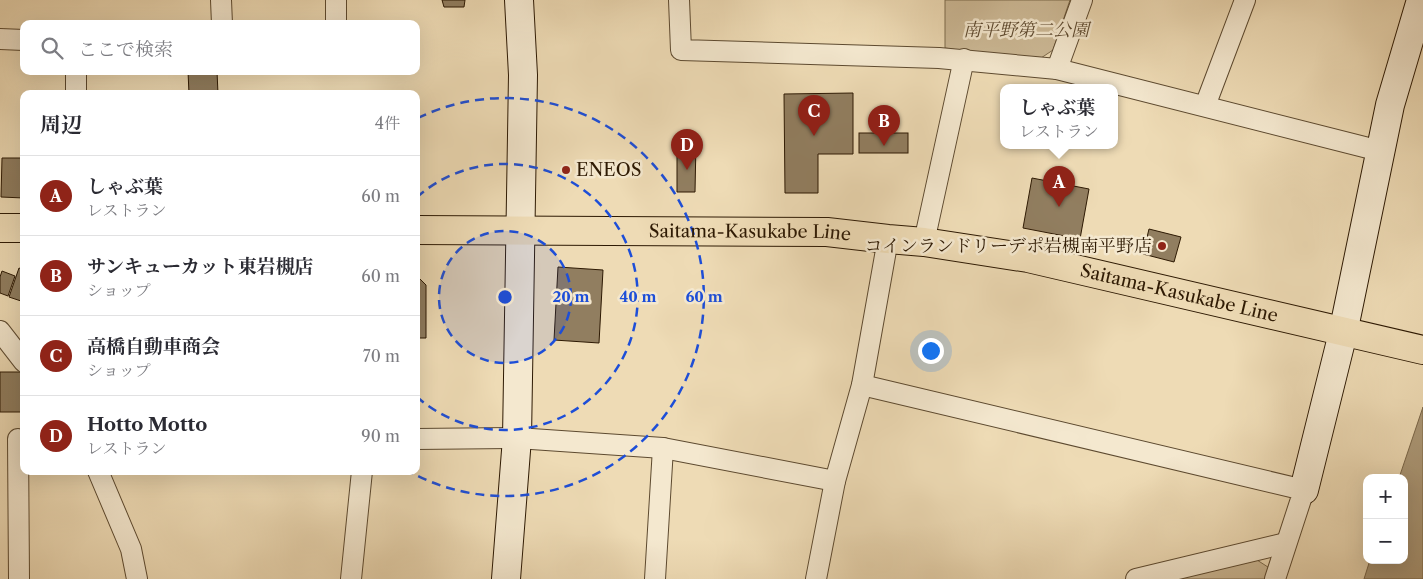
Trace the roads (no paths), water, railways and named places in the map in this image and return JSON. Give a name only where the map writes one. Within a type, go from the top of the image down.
[{"type":"main road","points":[[0,228],[20,228]]},
{"type":"main road","name":"Saitama-Kasukabe Line","points":[[420,230],[827,232],[924,242],[1028,258],[1343,333],[1423,350]]},
{"type":"street","points":[[221,0],[222,20]]},
{"type":"street","points":[[336,0],[336,20]]},
{"type":"street","points":[[506,579],[517,438],[523,75],[519,0]]},
{"type":"street","points":[[678,0],[681,50],[964,59],[1057,69],[1117,84]]},
{"type":"street","points":[[1057,69],[1082,0]]},
{"type":"street","points":[[1205,106],[1245,0]]},
{"type":"street","points":[[1275,579],[1304,490],[1343,333],[1390,104],[1421,0]]},
{"type":"street","points":[[0,39],[20,40]]},
{"type":"street","points":[[924,242],[964,59]]},
{"type":"street","points":[[76,75],[76,90]]},
{"type":"street","points":[[1118,84],[1380,151]]},
{"type":"street","points":[[816,579],[835,481],[862,385],[888,239]]},
{"type":"street","points":[[0,331],[20,357]]},
{"type":"street","points":[[862,385],[1304,490]]},
{"type":"street","points":[[420,439],[517,438],[663,448],[835,481]]},
{"type":"street","points":[[14,439],[18,579]]},
{"type":"street","points":[[655,579],[663,448]]},
{"type":"street","points":[[100,475],[131,549],[137,579]]},
{"type":"street","points":[[351,579],[362,475]]},
{"type":"street","points":[[1136,579],[1286,543]]},
{"type":"place","name":"高橋自動車商会","points":[[814,136]]},
{"type":"place","name":"サンキューカット東岩槻店","points":[[884,146]]},
{"type":"place","name":"ENEOS","points":[[566,170]]},
{"type":"place","name":"Hotto Motto","points":[[687,170]]},
{"type":"place","name":"しゃぶ葉","points":[[1059,207]]},
{"type":"place","name":"コインランドリーデポ岩槻南平野店","points":[[1162,246]]},
{"type":"park label","name":"南平野第二公園","points":[[1026,30]]}]
